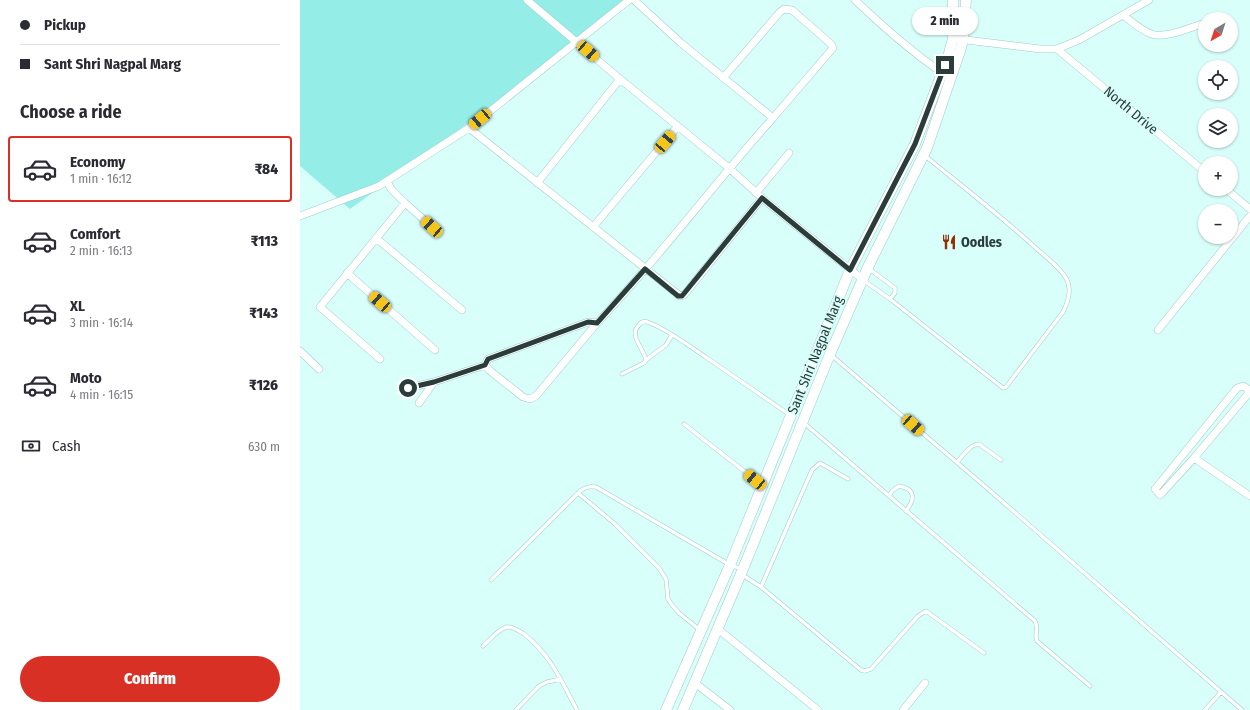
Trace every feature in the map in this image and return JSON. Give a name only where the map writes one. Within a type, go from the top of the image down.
[{"type":"main road","name":"Sant Shri Nagpal Marg","points":[[666,710],[730,565],[850,270],[915,144],[948,57],[958,39],[953,0]]},
{"type":"main road","name":"Sant Shri Nagpal Marg","points":[[683,710],[728,605],[862,279],[923,155],[949,84],[966,0]]},
{"type":"main road","points":[[715,599],[723,596],[728,601],[728,605]]},
{"type":"street","points":[[527,0],[620,79],[729,168],[762,198],[862,279]]},
{"type":"street","points":[[301,214],[379,186],[469,128],[628,0]]},
{"type":"street","points":[[634,0],[681,43],[773,118]]},
{"type":"street","points":[[855,0],[879,23],[942,73]]},
{"type":"street","points":[[958,39],[1040,49],[1057,49],[1079,40],[1149,0]]},
{"type":"street","points":[[485,365],[523,397],[530,399],[536,396],[729,168],[833,48],[831,44],[792,10],[784,9],[724,78]]},
{"type":"street","points":[[1123,15],[1143,30],[1161,36],[1198,25]]},
{"type":"street","name":"North Drive","points":[[1057,49],[1198,166]]},
{"type":"street","points":[[537,183],[620,79]]},
{"type":"street","points":[[593,227],[678,126]]},
{"type":"street","points":[[469,128],[678,296],[682,296],[762,198]]},
{"type":"street","points":[[756,193],[789,153]]},
{"type":"street","points":[[387,181],[391,189],[432,227]]},
{"type":"street","points":[[1234,196],[1250,209]]},
{"type":"street","points":[[380,358],[320,307],[404,202]]},
{"type":"street","points":[[1158,330],[1250,216]]},
{"type":"street","points":[[376,238],[462,310]]},
{"type":"street","points":[[347,274],[435,350]]},
{"type":"street","points":[[408,388],[434,382],[485,365],[488,359],[588,322],[597,323]]},
{"type":"street","points":[[300,351],[319,369]]},
{"type":"street","points":[[419,403],[434,382]]},
{"type":"street","points":[[1245,386],[1249,392],[1248,394],[1194,458],[1160,495],[1155,489],[1236,388],[1245,386]]},
{"type":"street","points":[[1194,458],[1250,496]]},
{"type":"street","points":[[718,629],[818,710]]},
{"type":"street","points":[[695,683],[730,710]]},
{"type":"street","points":[[903,710],[925,683]]},
{"type":"lane","points":[[862,279],[890,299],[1003,388],[1006,387],[1026,362],[1063,312],[1068,301],[1070,288],[1067,279],[1053,263],[1012,226],[923,155]]},
{"type":"lane","points":[[868,267],[895,288],[895,292],[890,299]]},
{"type":"lane","points":[[646,360],[644,353],[635,339],[635,332],[638,325],[644,322],[649,322],[672,335],[791,416]]},
{"type":"lane","points":[[622,374],[644,363],[666,345],[672,335]]},
{"type":"lane","points":[[830,354],[957,462],[1242,710]]},
{"type":"lane","points":[[803,423],[1035,621],[1037,626],[1037,641],[1090,686]]},
{"type":"lane","points":[[684,424],[762,485]]},
{"type":"lane","points":[[957,462],[971,447],[976,444],[979,444],[1001,460]]},
{"type":"lane","points":[[761,588],[812,470],[820,463],[848,479]]},
{"type":"lane","points":[[490,580],[585,487],[590,486],[596,487],[742,571],[861,670],[865,671],[871,669],[918,616],[926,611],[984,653]]},
{"type":"lane","points":[[889,496],[892,491],[899,486],[907,488],[911,492],[913,499],[911,505],[906,511]]},
{"type":"lane","points":[[578,494],[615,524],[659,568],[666,579],[668,599],[672,605],[679,613],[701,630]]},
{"type":"lane","points":[[483,646],[494,634],[507,627],[512,627],[526,636],[542,651],[555,667],[577,710]]},
{"type":"lane","points":[[516,710],[539,686],[547,682],[561,679]]},
{"type":"lane","points":[[1205,710],[1221,692]]},
{"type":"shaded area","points":[[300,0],[626,0],[474,119],[350,209],[300,166]]},
{"type":"place","name":"Oodles","points":[[949,242]]},
{"type":"route","points":[[408,388],[434,382],[485,365],[488,359],[588,322],[597,323],[645,269],[678,296],[684,295],[762,198],[850,270],[915,144],[945,65]]}]
